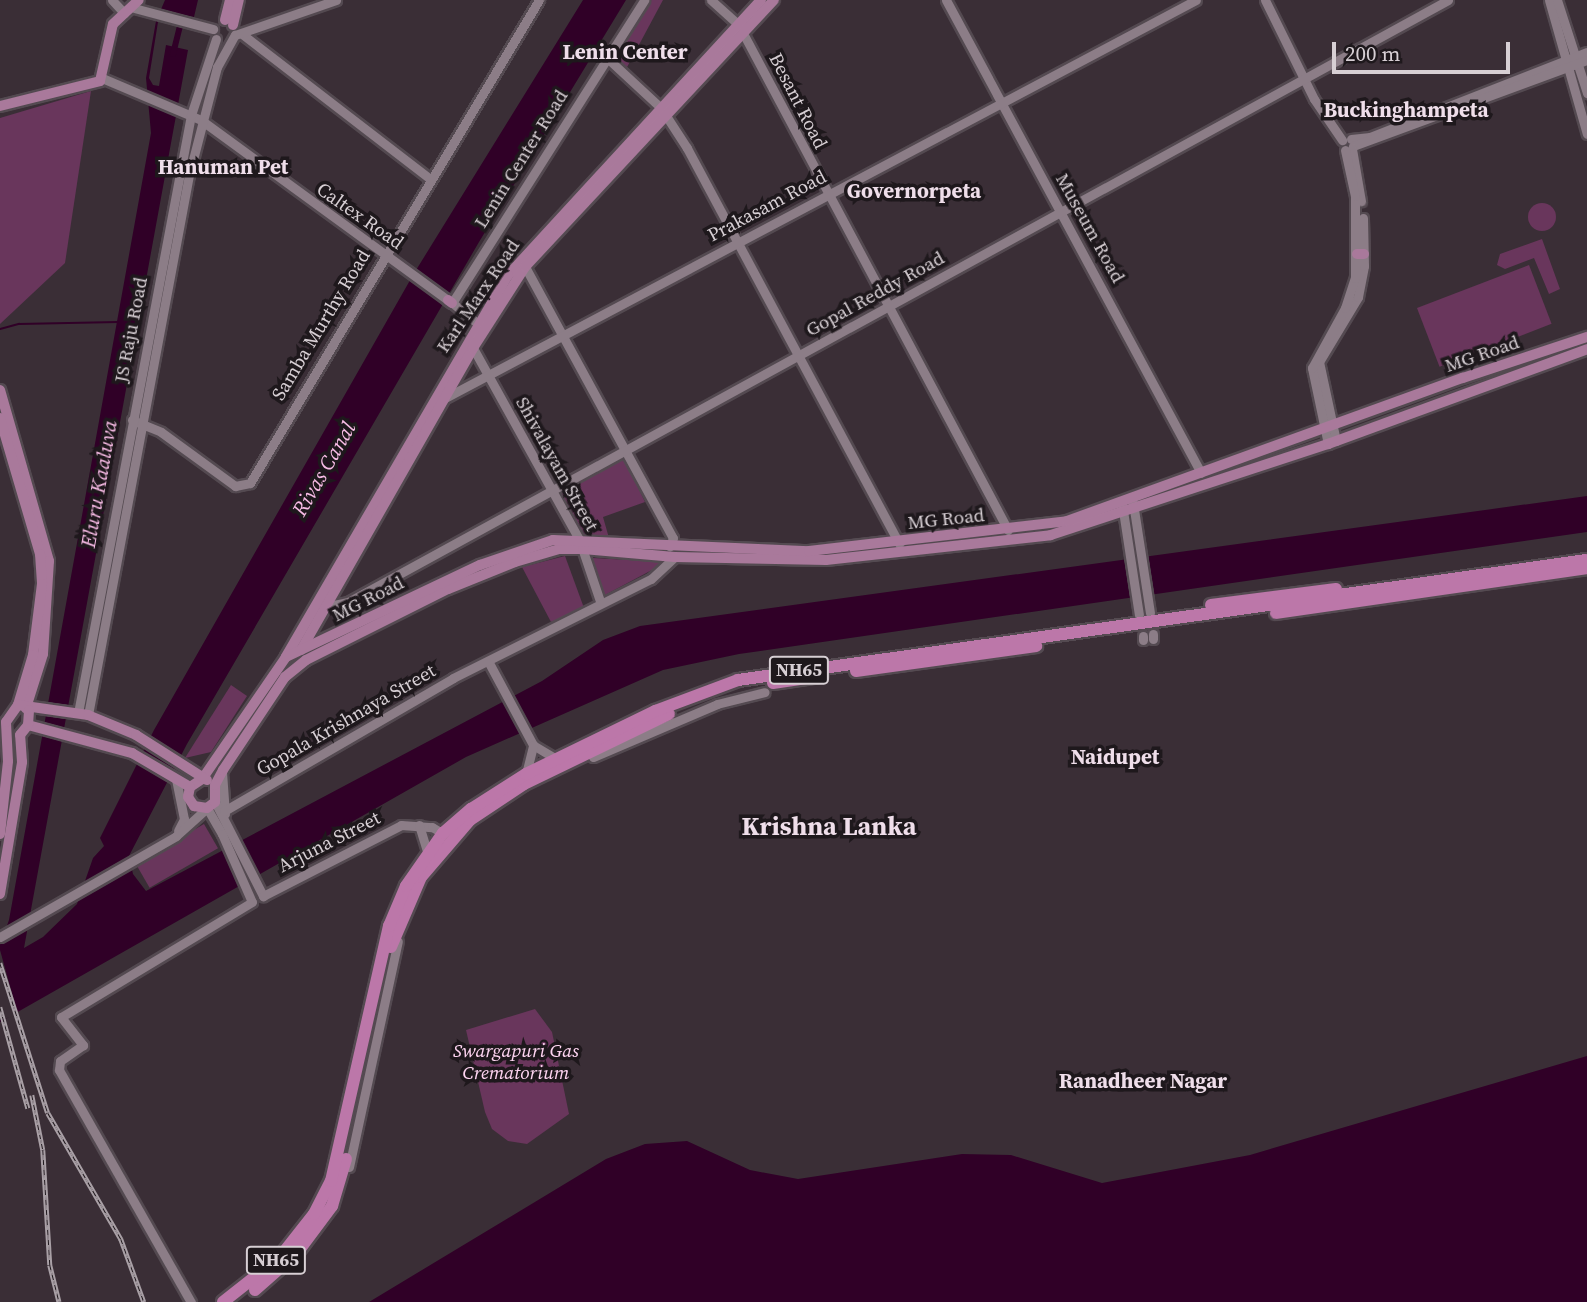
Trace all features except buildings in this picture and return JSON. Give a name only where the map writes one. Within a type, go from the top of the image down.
[{"type":"highway","name":"NH65","points":[[237,1302],[297,1253],[332,1206],[401,916],[421,877],[454,823],[526,774],[665,707],[737,680],[1587,560]]},
{"type":"highway","name":"NH65","points":[[223,1302],[274,1263],[318,1207],[340,1153],[388,926],[406,886],[427,852],[524,785],[690,704],[737,688],[1587,568]]},
{"type":"highway","points":[[959,647],[995,635],[1144,610],[1308,590],[1377,590]]},
{"type":"main road","points":[[230,0],[234,29]]},
{"type":"main road","points":[[234,29],[239,0]]},
{"type":"main road","name":"Karl Marx Road","points":[[741,30],[761,0]]},
{"type":"main road","name":"Karl Marx Road","points":[[303,655],[319,608],[429,405],[523,263],[741,30],[775,0]]},
{"type":"main road","points":[[0,106],[97,79],[111,29],[132,7]]},
{"type":"main road","name":"Karl Marx Road","points":[[202,779],[319,608],[447,397],[473,348],[481,326]]},
{"type":"main road","name":"MG Road","points":[[286,657],[303,655],[343,637],[488,561],[553,540],[676,557],[826,560],[1051,535],[1201,473],[1587,337]]},
{"type":"main road","name":"MG Road","points":[[581,544],[672,542],[809,551],[1068,521],[1332,442],[1587,349]]},
{"type":"main road","points":[[0,390],[49,561],[43,654],[24,708]]},
{"type":"main road","points":[[0,418],[40,554],[42,584],[24,708],[32,726]]},
{"type":"main road","points":[[20,735],[32,726],[132,753],[183,785],[194,806],[207,809],[223,770],[279,685],[303,655]]},
{"type":"main road","points":[[0,834],[8,714],[24,708],[41,707],[79,713],[143,739],[215,785]]},
{"type":"main road","points":[[7,731],[20,735]]},
{"type":"main road","points":[[0,894],[22,762],[20,735]]},
{"type":"main road","points":[[187,767],[220,753]]},
{"type":"main road","points":[[183,785],[202,779]]},
{"type":"street","points":[[112,0],[154,15],[193,24],[227,42],[234,29]]},
{"type":"street","points":[[214,34],[336,0]]},
{"type":"street","name":"Samba Murthy Road","points":[[143,424],[161,432],[227,482],[243,488],[257,473],[384,253],[539,0]]},
{"type":"street","name":"Lenin Center Road","points":[[450,301],[644,0]]},
{"type":"street","name":"Besant Road","points":[[711,0],[741,30],[959,444],[1008,530]]},
{"type":"street","name":"Museum Road","points":[[946,0],[1201,473]]},
{"type":"street","name":"Prakasam Road","points":[[429,405],[1001,100],[1196,0]]},
{"type":"street","points":[[1265,0],[1304,79],[1349,145],[1361,185],[1360,254],[1352,292],[1312,368],[1332,442]]},
{"type":"street","name":"Gopal Reddy Road","points":[[319,608],[348,602],[550,489],[626,451],[1448,0]]},
{"type":"street","points":[[1549,0],[1576,61],[1587,134]]},
{"type":"street","points":[[1558,0],[1587,93]]},
{"type":"street","points":[[234,29],[429,178]]},
{"type":"street","name":"JS Raju Road","points":[[79,713],[191,115],[214,34]]},
{"type":"street","name":"JS Raju Road","points":[[79,713],[143,424],[201,120],[227,42]]},
{"type":"street","points":[[1349,145],[1576,61],[1587,52]]},
{"type":"street","points":[[606,57],[664,112],[738,241],[903,553]]},
{"type":"street","name":"Caltex Road","points":[[97,79],[140,93],[201,120],[481,326]]},
{"type":"street","points":[[523,263],[563,333],[672,542]]},
{"type":"street","name":"Shivalayam Street","points":[[473,348],[581,544],[600,601]]},
{"type":"street","points":[[132,420],[143,424]]},
{"type":"street","points":[[1128,505],[1137,548],[1144,610]]},
{"type":"street","name":"Gopala Krishnaya Street","points":[[224,811],[488,661],[600,601],[652,579],[676,557]]},
{"type":"street","points":[[488,661],[533,745],[556,759]]},
{"type":"street","points":[[318,1207],[337,1205],[352,1157],[397,945],[409,908],[437,858],[460,834],[544,780],[716,704],[765,692]]},
{"type":"street","points":[[526,774],[533,745]]},
{"type":"street","points":[[191,1302],[59,1070],[60,1061],[83,1045],[61,1017],[252,902],[251,882],[227,831],[223,770]]},
{"type":"street","points":[[183,785],[184,819]]},
{"type":"street","points":[[176,835],[184,819],[183,785]]},
{"type":"street","points":[[207,809],[215,821],[227,831]]},
{"type":"street","points":[[207,809],[227,831]]},
{"type":"street","points":[[0,937],[176,835],[207,809]]},
{"type":"street","name":"Arjuna Street","points":[[251,882],[263,896],[401,825],[454,823]]},
{"type":"street","points":[[422,825],[447,836]]},
{"type":"street","points":[[422,825],[427,852]]},
{"type":"green space","points":[[646,0],[663,0],[626,69],[608,57]]},
{"type":"green space","points":[[91,91],[65,263],[0,324],[0,118]]},
{"type":"green space","points":[[1542,203],[1552,207],[1556,217],[1552,227],[1542,231],[1532,227],[1528,217],[1532,207]]},
{"type":"green space","points":[[1542,239],[1560,289],[1549,294],[1534,258],[1505,269],[1497,265],[1500,254]]},
{"type":"green space","points":[[1529,265],[1552,324],[1440,367],[1417,308]]},
{"type":"green space","points":[[623,456],[645,502],[603,517],[609,538],[582,536],[558,488]]},
{"type":"green space","points":[[565,556],[584,608],[551,622],[522,567]]},
{"type":"green space","points":[[593,558],[667,562],[605,595],[591,560]]},
{"type":"green space","points":[[231,685],[247,696],[211,752],[185,758]]},
{"type":"green space","points":[[204,824],[218,848],[150,888],[136,864]]},
{"type":"green space","name":"Swargapuri Gas Crematorium","points":[[535,1009],[552,1032],[569,1114],[527,1144],[508,1141],[492,1129],[485,1112],[466,1030]]},
{"type":"water","name":"Rivas Canal","points":[[165,0],[198,0],[194,17],[163,11],[158,22],[149,78],[153,85],[159,86],[166,45],[188,50],[24,948],[43,937],[77,904],[93,858],[104,846],[100,838],[154,730],[413,275],[583,0],[626,0],[479,242],[187,744],[129,856],[133,874],[146,891],[542,681],[603,640],[640,626],[1587,496],[1587,532],[739,654],[663,670],[466,757],[0,1022],[0,945],[9,920],[151,133],[146,78],[156,21]]},
{"type":"water","points":[[1587,1056],[1587,1302],[369,1302],[606,1159],[645,1144],[687,1141],[750,1170],[798,1179],[962,1154],[1011,1155],[1102,1183],[1250,1155]]},
{"type":"pier","points":[[0,950],[18,1015],[0,1020]]},
{"type":"waterway","name":"Eluru Kaaluva","points":[[173,54],[182,17]]},
{"type":"waterway","points":[[0,329],[19,324],[118,322]]},
{"type":"railway","points":[[0,963],[48,1113],[121,1239],[144,1302]]},
{"type":"railway","points":[[0,1007],[28,1108]]},
{"type":"railway","points":[[32,1095],[43,1150],[50,1265],[59,1302]]},
{"type":"district","name":"Lenin Center","points":[[625,52]]},
{"type":"district","name":"Buckinghampeta","points":[[1406,110]]},
{"type":"district","name":"Hanuman Pet","points":[[223,167]]},
{"type":"district","name":"Governorpeta","points":[[914,191]]},
{"type":"district","name":"Naidupet","points":[[1115,757]]},
{"type":"district","name":"Krishna Lanka","points":[[829,827]]},
{"type":"district","name":"Ranadheer Nagar","points":[[1143,1081]]}]
